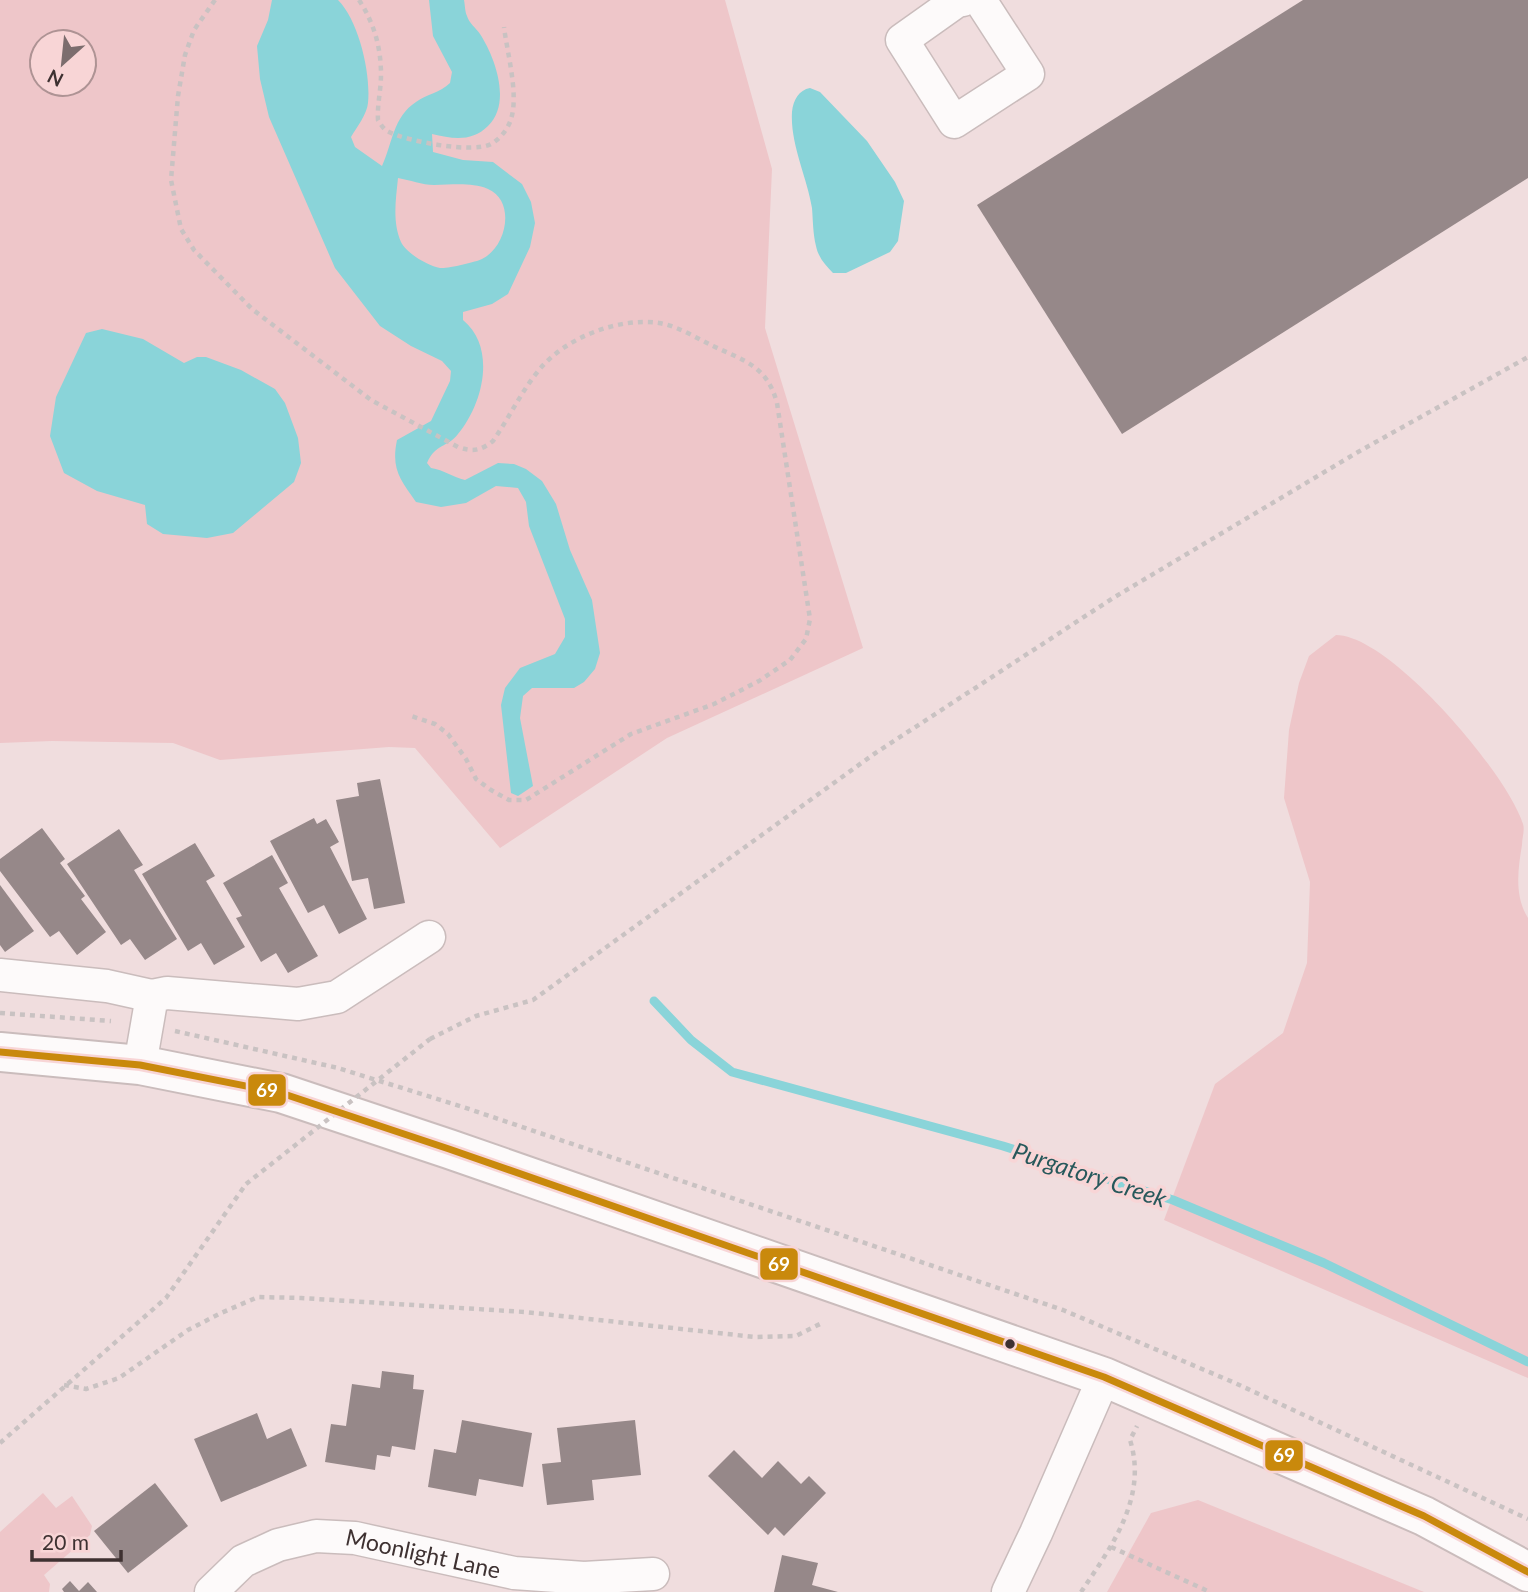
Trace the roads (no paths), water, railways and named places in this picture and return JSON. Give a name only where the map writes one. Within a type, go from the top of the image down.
[{"type":"main road","points":[[0,1052],[140,1065],[281,1093],[741,1249],[1104,1377],[1424,1516],[1528,1572]]},
{"type":"street","points":[[963,0],[957,1],[902,40],[954,122],[1028,74],[980,0]]},
{"type":"street","points":[[0,975],[107,986],[152,996],[167,993],[298,1004],[337,997],[429,937]]},
{"type":"street","points":[[140,1065],[152,996]]},
{"type":"street","points":[[1008,1592],[1065,1471],[1104,1377]]},
{"type":"street","name":"Moonlight Lane","points":[[211,1592],[243,1561],[278,1545],[316,1536],[355,1538],[514,1573],[584,1578],[653,1574]]},
{"type":"water","points":[[272,0],[338,0],[358,34],[368,78],[366,112],[351,137],[355,147],[382,166],[394,131],[408,108],[450,83],[452,72],[433,36],[429,0],[464,0],[468,19],[486,44],[495,67],[499,80],[499,105],[488,126],[469,137],[455,138],[432,134],[433,152],[463,160],[493,162],[522,184],[531,202],[535,223],[530,247],[508,294],[492,304],[463,312],[463,320],[474,332],[480,345],[483,376],[480,392],[467,422],[450,442],[434,452],[427,463],[431,468],[465,480],[498,463],[514,464],[542,481],[556,504],[570,550],[592,600],[600,653],[595,669],[584,682],[574,688],[532,688],[523,696],[520,718],[533,786],[518,796],[511,793],[501,705],[505,688],[520,668],[555,654],[565,637],[565,619],[529,526],[526,502],[518,488],[496,486],[466,503],[441,507],[416,502],[401,480],[395,459],[397,440],[431,421],[450,381],[451,371],[442,361],[411,346],[380,326],[335,268],[269,117],[260,79],[257,46],[268,20]],"holes":[[[398,178],[430,185],[475,185],[497,195],[505,213],[505,224],[497,245],[482,259],[449,267],[435,267],[418,258],[401,242],[396,226]]]},
{"type":"water","points":[[810,88],[820,92],[867,141],[895,182],[904,201],[898,241],[890,252],[846,273],[833,273],[817,250],[810,196],[796,148],[792,124],[794,103],[800,93]]},
{"type":"water","points":[[102,329],[143,339],[184,363],[197,357],[206,357],[241,370],[275,389],[285,403],[298,438],[301,463],[294,482],[233,533],[207,538],[163,534],[147,524],[145,505],[97,491],[64,473],[50,436],[56,397],[86,333]]},
{"type":"waterway","name":"Purgatory Creek","points":[[654,1001],[691,1040],[732,1072],[1003,1146],[1173,1200],[1324,1263],[1528,1362]]}]
